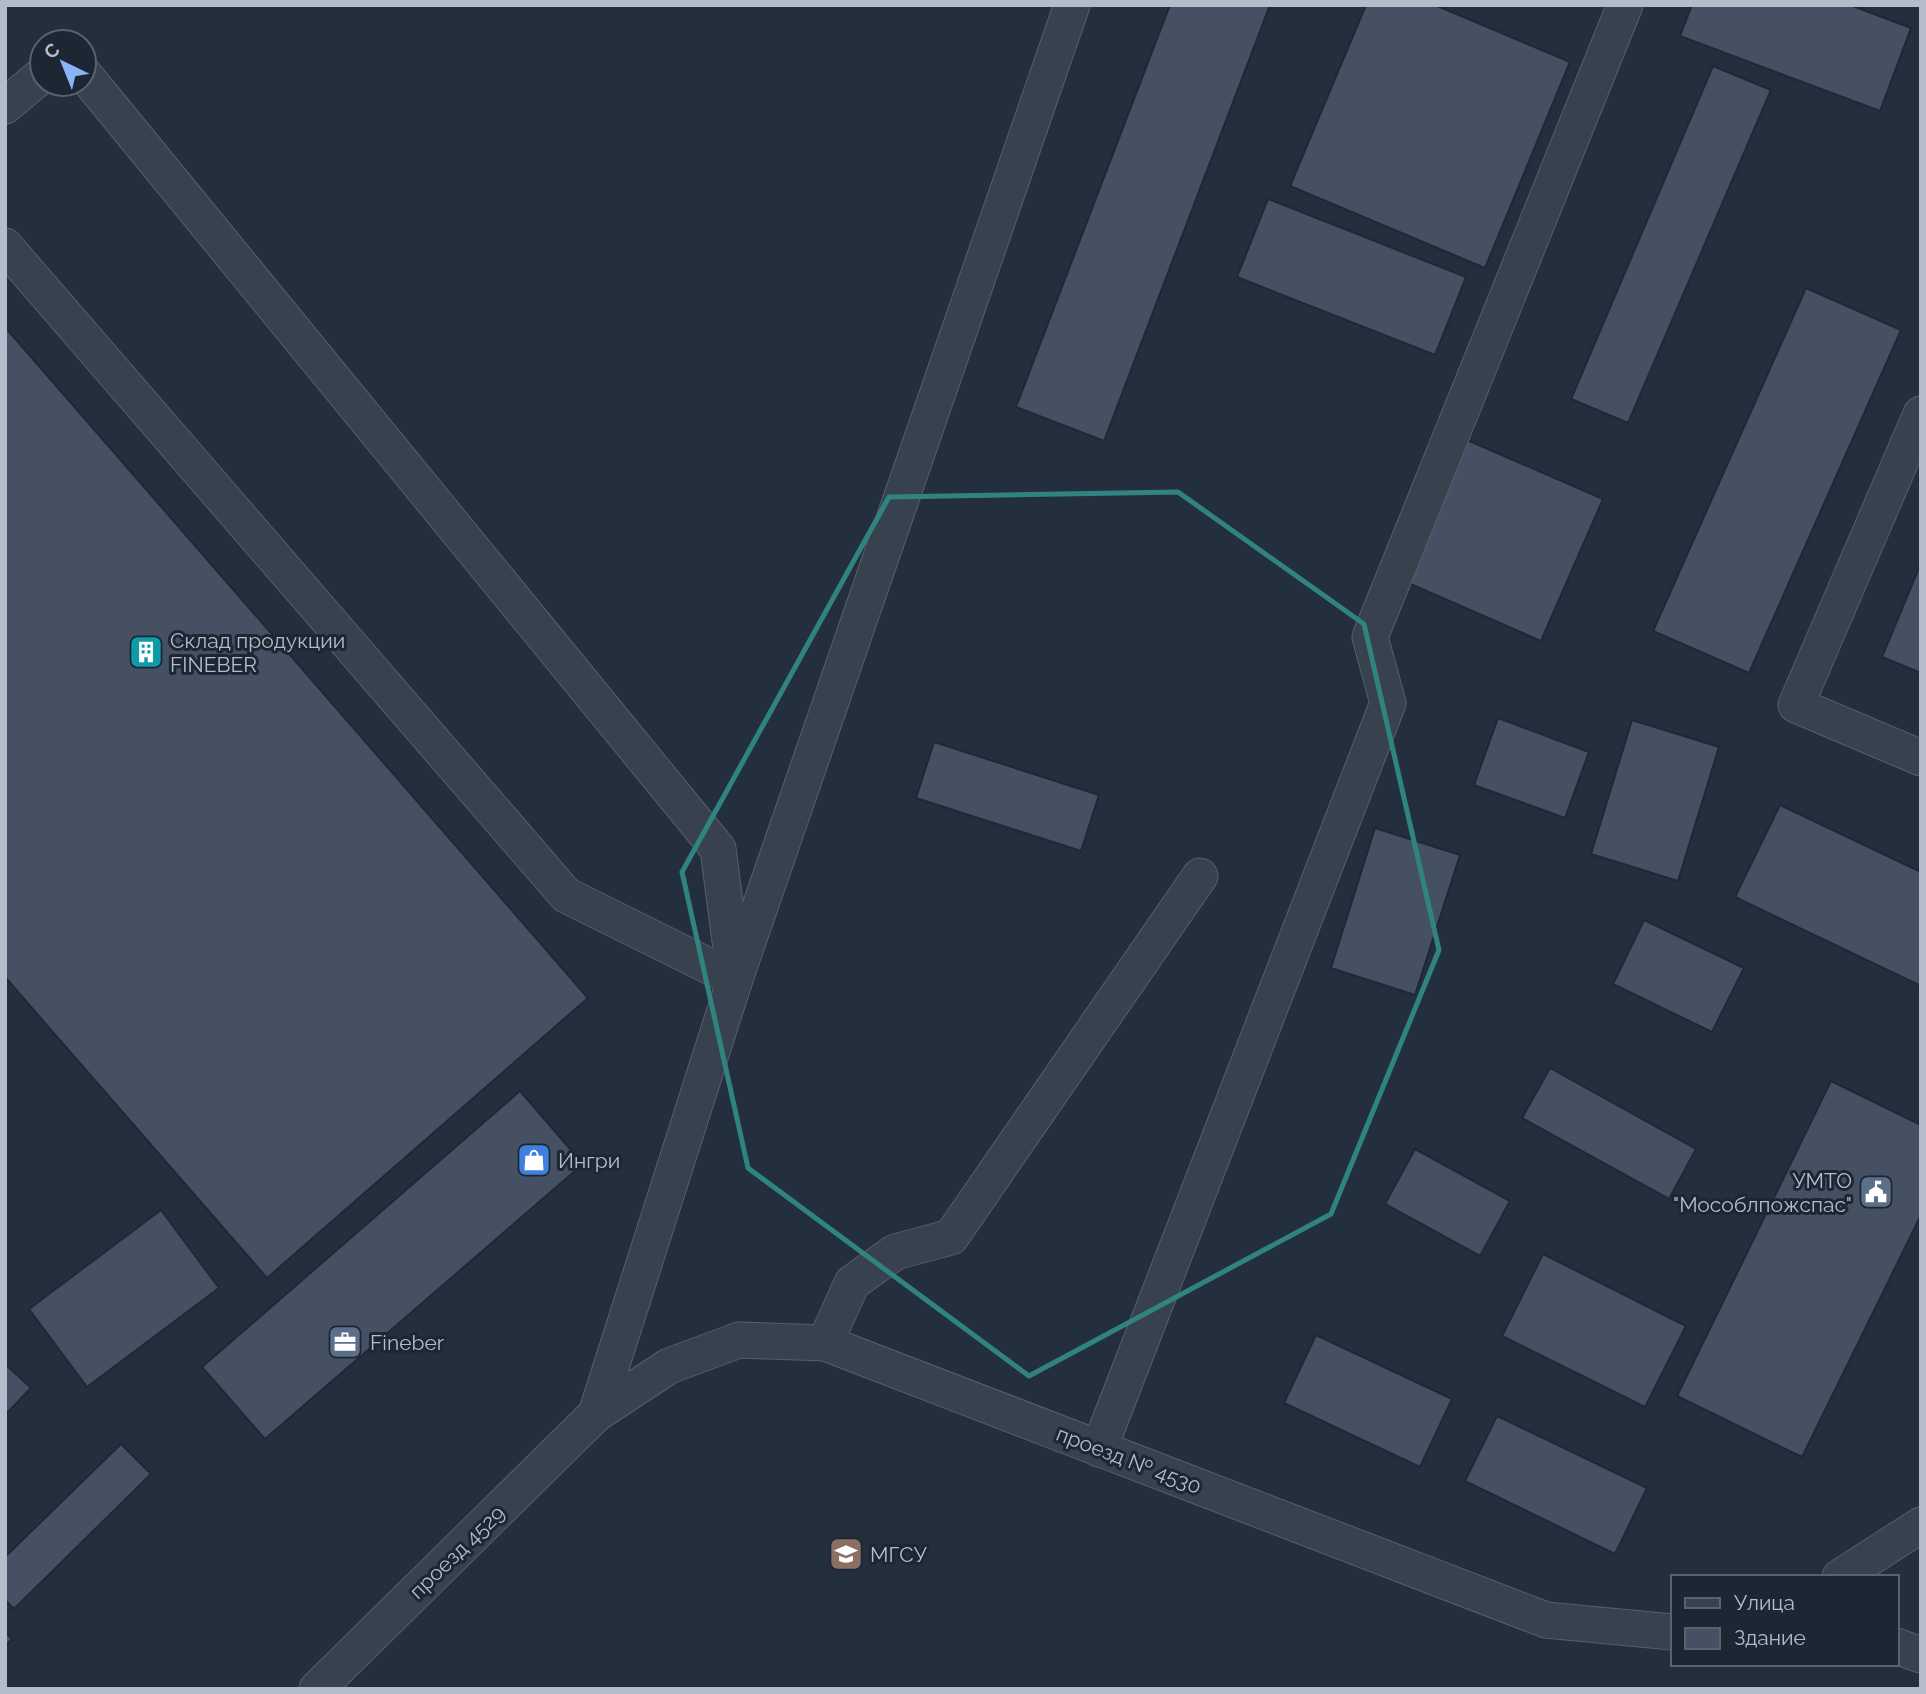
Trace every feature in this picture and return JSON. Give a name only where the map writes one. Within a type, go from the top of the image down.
[{"type":"street","points":[[596,1414],[734,979],[1072,5]]},
{"type":"street","points":[[1099,1449],[1388,703],[1370,637],[1625,5]]},
{"type":"street","points":[[5,106],[28,87]]},
{"type":"street","points":[[98,91],[718,849],[734,979]]},
{"type":"street","points":[[5,246],[566,895],[734,979]]},
{"type":"street","points":[[1921,414],[1796,705],[1921,758]]},
{"type":"street","points":[[825,1343],[852,1283],[895,1252],[951,1237],[1199,876]]},
{"type":"street","name":"проезд № 4530","points":[[596,1414],[669,1366],[739,1340],[825,1343],[1546,1620],[1671,1632]]},
{"type":"street","name":"проезд 4529","points":[[317,1689],[596,1414]]},
{"type":"street","points":[[1843,1575],[1921,1525]]},
{"type":"street","points":[[1898,1647],[1921,1655]]},
{"type":"highlighted area","points":[[1178,492],[1364,624],[1439,950],[1331,1214],[1029,1376],[748,1168],[682,872],[889,497]]},
{"type":"building","points":[[1170,5],[1270,5],[1104,441],[1016,407]]},
{"type":"building","points":[[1366,5],[1435,5],[1570,62],[1485,268],[1290,186]]},
{"type":"building","points":[[1692,5],[1850,5],[1911,28],[1880,111],[1680,36]]},
{"type":"building","points":[[1713,66],[1771,90],[1628,423],[1571,399]]},
{"type":"building","points":[[1268,199],[1466,277],[1435,355],[1237,277]]},
{"type":"building","points":[[1806,288],[1901,330],[1749,673],[1653,631]]},
{"type":"building","name":"Склад продукции FINEBER","points":[[5,327],[588,998],[267,1278],[5,977]]},
{"type":"building","points":[[1467,440],[1603,499],[1541,641],[1406,582]]},
{"type":"building","points":[[1921,563],[1921,673],[1882,657]]},
{"type":"building","points":[[1498,718],[1589,752],[1565,818],[1474,785]]},
{"type":"building","points":[[1632,720],[1719,747],[1678,881],[1591,854]]},
{"type":"building","points":[[934,742],[1099,795],[1081,851],[916,798]]},
{"type":"building","points":[[1780,805],[1921,872],[1921,986],[1735,897]]},
{"type":"building","points":[[1375,828],[1460,855],[1415,995],[1331,968]]},
{"type":"building","points":[[1644,920],[1744,968],[1712,1032],[1613,984]]},
{"type":"building","points":[[1550,1068],[1696,1149],[1669,1199],[1522,1118]]},
{"type":"building","points":[[1831,1081],[1921,1125],[1921,1215],[1802,1457],[1677,1396]]},
{"type":"building","points":[[520,1091],[583,1164],[265,1439],[202,1367]]},
{"type":"building","points":[[1415,1149],[1510,1201],[1480,1256],[1385,1204]]},
{"type":"building","points":[[161,1210],[219,1288],[87,1387],[29,1309]]},
{"type":"building","points":[[1543,1254],[1686,1326],[1645,1407],[1502,1336]]},
{"type":"building","points":[[1316,1335],[1452,1399],[1420,1467],[1284,1403]]},
{"type":"building","points":[[5,1364],[31,1388],[5,1415]]},
{"type":"building","points":[[1497,1416],[1647,1488],[1615,1554],[1465,1481]]},
{"type":"building","points":[[121,1444],[151,1474],[14,1609],[5,1600],[5,1557]]},
{"type":"building","points":[[5,1632],[12,1639],[5,1646]]},
{"type":"place","name":"Склад продукции FINEBER","points":[[146,652]]},
{"type":"place","name":"Ингри","points":[[534,1160]]},
{"type":"place","name":"УМТО \"Мособлпожспас\"","points":[[1876,1192]]},
{"type":"place","name":"Fineber","points":[[345,1342]]},
{"type":"place","name":"МГСУ","points":[[846,1554]]}]
